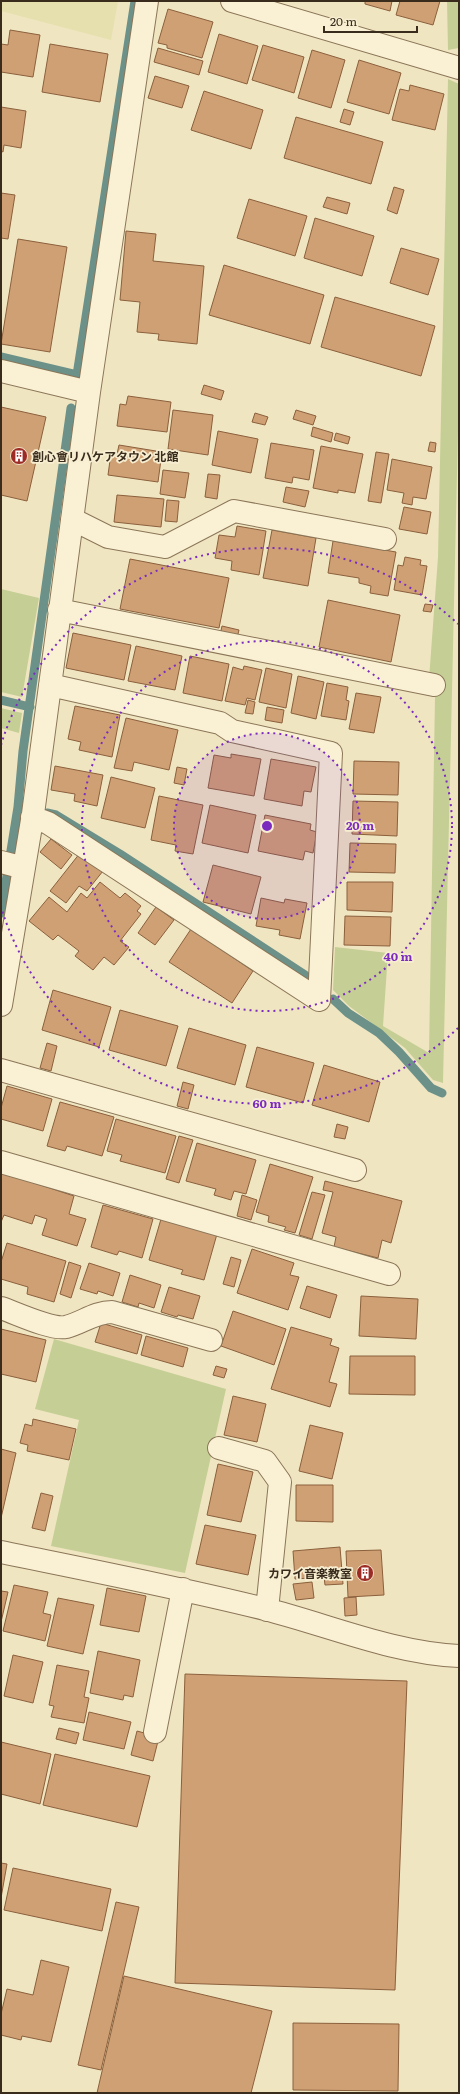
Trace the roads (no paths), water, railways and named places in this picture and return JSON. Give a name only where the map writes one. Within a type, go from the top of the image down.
[{"type":"street","points":[[1,1005],[11,865],[33,812],[89,392],[147,1]]},
{"type":"street","points":[[232,1],[459,68]]},
{"type":"street","points":[[1,371],[89,392]]},
{"type":"street","points":[[72,519],[108,537],[165,547],[234,511],[385,539]]},
{"type":"street","points":[[60,610],[434,686]]},
{"type":"street","points":[[33,812],[319,1000],[331,753],[232,731],[220,723],[50,684]]},
{"type":"street","points":[[1,1070],[355,1170]]},
{"type":"street","points":[[1,1162],[389,1274]]},
{"type":"street","points":[[1,1308],[53,1326],[65,1327],[101,1312],[112,1312],[211,1340]]},
{"type":"street","points":[[219,1448],[265,1461],[280,1482],[267,1610]]},
{"type":"street","points":[[1,1552],[183,1589],[267,1610],[380,1642],[438,1655],[459,1656]]},
{"type":"street","points":[[155,1732],[183,1589]]},
{"type":"waterway","points":[[1,357],[77,375],[135,1]]},
{"type":"waterway","points":[[1,913],[18,807],[23,751],[71,408]]},
{"type":"waterway","points":[[1,700],[30,707]]},
{"type":"waterway","points":[[47,813],[56,815],[120,854],[305,975]]},
{"type":"waterway","points":[[333,999],[348,1013],[379,1033],[399,1052],[431,1088],[442,1093]]},
{"type":"place","name":"創心會リハケアタウン 北館","points":[[19,456]]},
{"type":"place","name":"カワイ音楽教室","points":[[365,1573]]}]
